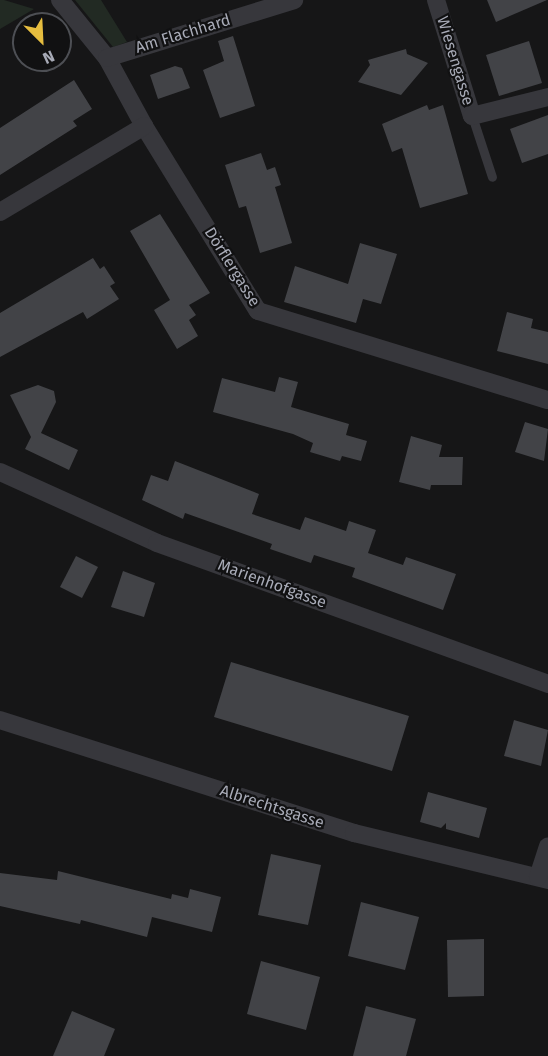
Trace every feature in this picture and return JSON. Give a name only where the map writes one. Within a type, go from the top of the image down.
[{"type":"street","name":"Dörflergasse","points":[[60,0],[108,58],[144,126],[258,311],[548,400]]},
{"type":"street","name":"Am Flachhard","points":[[108,58],[294,0]]},
{"type":"street","name":"Wiesengasse","points":[[436,0],[472,116],[548,97]]},
{"type":"street","points":[[0,212],[144,126]]},
{"type":"street","name":"Marienhofgasse","points":[[0,472],[157,543],[548,684]]},
{"type":"street","name":"Albrechtsgasse","points":[[0,720],[354,833],[543,879]]},
{"type":"street","points":[[543,879],[548,847]]},
{"type":"lane","points":[[472,116],[492,177]]},
{"type":"shaded area","points":[[0,0],[34,9],[29,12],[12,12],[12,22],[0,29]]},
{"type":"shaded area","points":[[75,0],[101,0],[127,42],[113,47]]},
{"type":"building","points":[[487,0],[547,0],[496,22]]},
{"type":"building","points":[[233,36],[255,106],[220,118],[203,70],[224,61],[218,41]]},
{"type":"building","points":[[529,41],[542,83],[499,96],[486,55]]},
{"type":"building","points":[[406,49],[407,54],[428,63],[401,95],[358,82],[370,65],[368,60]]},
{"type":"building","points":[[175,66],[182,68],[190,88],[158,99],[150,75]]},
{"type":"building","points":[[74,80],[92,109],[73,121],[77,126],[0,175],[0,128]]},
{"type":"building","points":[[427,105],[429,110],[443,105],[468,194],[420,208],[402,148],[392,152],[382,124]]},
{"type":"building","points":[[548,115],[548,154],[522,163],[510,129]]},
{"type":"building","points":[[261,153],[267,170],[275,167],[281,185],[275,187],[292,243],[260,253],[246,206],[239,208],[225,165]]},
{"type":"building","points":[[160,214],[210,293],[189,305],[196,315],[189,320],[198,336],[177,349],[154,310],[170,300],[130,231]]},
{"type":"building","points":[[360,243],[397,254],[381,304],[363,299],[356,323],[284,302],[295,266],[348,284]]},
{"type":"building","points":[[93,258],[100,269],[104,266],[115,283],[110,286],[119,299],[87,319],[83,312],[0,357],[0,313]]},
{"type":"building","points":[[507,312],[533,319],[531,328],[548,332],[548,364],[497,351]]},
{"type":"building","points":[[279,377],[298,382],[291,407],[349,424],[346,435],[367,441],[361,461],[342,456],[340,461],[310,452],[313,443],[293,434],[213,412],[222,378],[275,392]]},
{"type":"building","points":[[38,385],[54,391],[56,402],[41,433],[78,450],[69,470],[25,449],[31,437],[10,395]]},
{"type":"building","points":[[525,422],[548,429],[544,461],[515,452]]},
{"type":"building","points":[[411,436],[442,445],[439,457],[463,457],[462,485],[431,485],[430,490],[399,482]]},
{"type":"building","points":[[175,461],[259,494],[252,514],[300,530],[305,517],[346,531],[349,521],[376,530],[368,553],[403,565],[406,557],[456,574],[443,610],[352,577],[355,568],[314,555],[311,563],[270,549],[272,544],[185,513],[183,519],[142,500],[151,475],[168,481]]},
{"type":"building","points":[[76,556],[98,567],[82,598],[60,587]]},
{"type":"building","points":[[123,571],[155,583],[144,617],[111,607]]},
{"type":"building","points":[[231,662],[409,716],[392,771],[214,717]]},
{"type":"building","points":[[514,720],[548,730],[541,766],[504,756]]},
{"type":"building","points":[[428,792],[487,808],[479,838],[446,829],[446,823],[441,828],[420,822]]},
{"type":"building","points":[[271,854],[321,865],[308,925],[258,915]]},
{"type":"building","points":[[58,871],[171,899],[172,894],[188,898],[190,889],[221,897],[212,932],[152,917],[147,937],[81,920],[80,924],[0,906],[0,873],[57,880]]},
{"type":"building","points":[[361,902],[419,917],[405,970],[348,956]]},
{"type":"building","points":[[484,939],[484,996],[448,997],[447,940]]},
{"type":"building","points":[[261,961],[320,977],[306,1030],[247,1014]]},
{"type":"building","points":[[366,1006],[416,1019],[406,1056],[353,1056]]},
{"type":"building","points":[[72,1011],[115,1029],[104,1056],[53,1056]]}]
